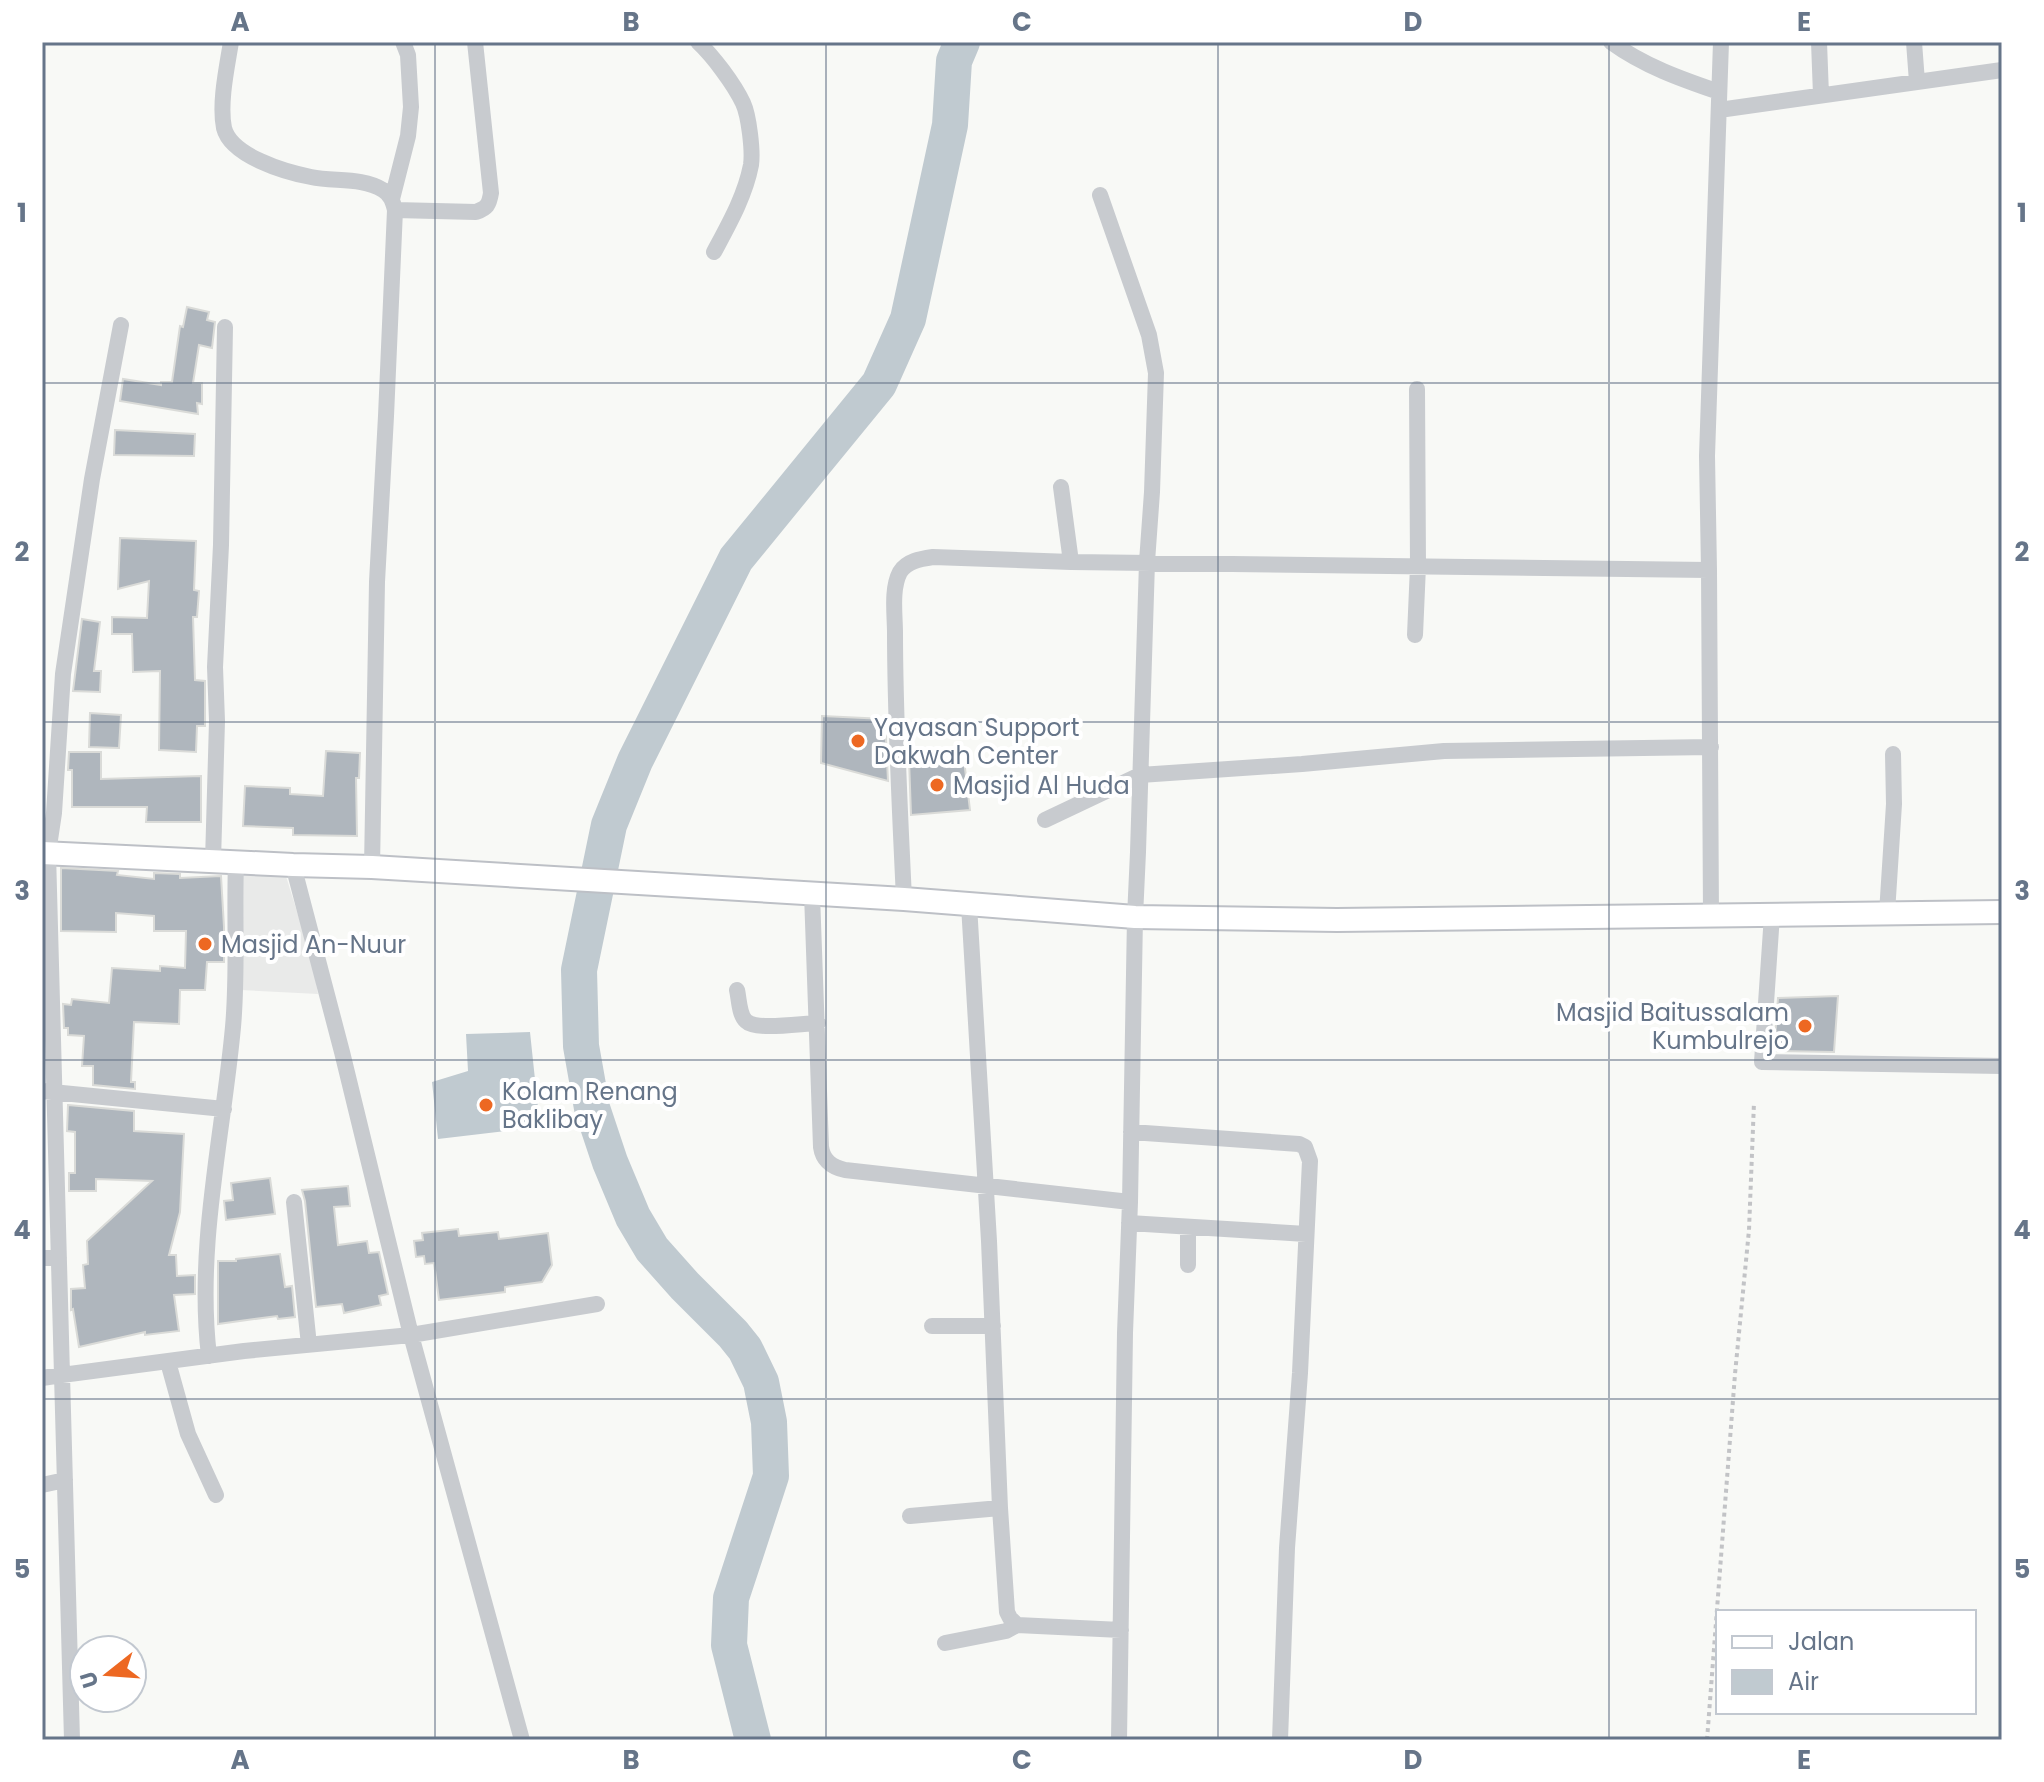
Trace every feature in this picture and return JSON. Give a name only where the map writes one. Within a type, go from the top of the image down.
[{"type":"main road","points":[[45,853],[372,867],[904,899],[1135,917],[1337,920],[2002,912]]},
{"type":"street","points":[[231,42],[223,115],[224,128],[238,149],[253,158],[311,177],[374,187],[384,191],[394,205],[476,212],[489,204],[491,193],[475,42]]},
{"type":"street","points":[[372,867],[377,582],[394,205],[411,107],[408,55],[403,42]]},
{"type":"street","points":[[698,42],[719,66],[744,104],[749,125],[751,163],[737,210],[714,252]]},
{"type":"street","points":[[1711,916],[1707,443],[1721,42]]},
{"type":"street","points":[[1819,42],[1821,95]]},
{"type":"street","points":[[1914,42],[1917,82]]},
{"type":"street","points":[[1614,43],[1643,62],[1719,92]]},
{"type":"street","points":[[1719,110],[2002,70]]},
{"type":"street","points":[[1100,195],[1153,353],[1156,373],[1135,917],[1119,1740]]},
{"type":"street","points":[[72,1740],[62,1375],[51,1258],[45,853],[54,813],[50,737],[121,325]]},
{"type":"street","points":[[213,861],[225,327]]},
{"type":"street","points":[[1415,635],[1418,566],[1417,389]]},
{"type":"street","points":[[1061,487],[1071,562]]},
{"type":"street","points":[[904,899],[895,589],[899,574],[918,559],[1709,570]]},
{"type":"street","points":[[1045,820],[1140,775],[1444,751],[1711,747]]},
{"type":"street","points":[[1887,913],[1894,804],[1893,754]]},
{"type":"street","points":[[209,1356],[205,1326],[205,1267],[236,983],[236,861]]},
{"type":"street","points":[[293,865],[411,1335],[522,1740]]},
{"type":"street","points":[[812,894],[821,1147],[829,1163],[845,1170],[1130,1202]]},
{"type":"street","points":[[969,905],[1000,1508],[1007,1612],[1017,1625]]},
{"type":"street","points":[[1772,915],[1762,1062],[2002,1066]]},
{"type":"street","points":[[737,990],[747,1023],[757,1026],[818,1023]]},
{"type":"street","points":[[48,1091],[224,1109]]},
{"type":"street","points":[[1131,1132],[1299,1144],[1305,1147],[1310,1161],[1300,1373],[1287,1548],[1280,1740]]},
{"type":"street","points":[[294,1202],[309,1345]]},
{"type":"street","points":[[1129,1223],[1306,1234]]},
{"type":"street","points":[[1188,1227],[1188,1265]]},
{"type":"street","points":[[42,1378],[244,1351],[411,1335],[597,1304]]},
{"type":"street","points":[[932,1326],[993,1326]]},
{"type":"street","points":[[168,1362],[188,1434],[216,1495]]},
{"type":"street","points":[[42,1485],[65,1480]]},
{"type":"street","points":[[910,1516],[1000,1508]]},
{"type":"street","points":[[945,1643],[1006,1631],[1017,1625],[1121,1630]]},
{"type":"path","points":[[1717,1610],[1749,1230],[1754,1102]]},
{"type":"path","points":[[1707,1740],[1716,1622]]},
{"type":"shaded area","points":[[242,870],[285,873],[312,960],[318,994],[240,990]]},
{"type":"water","name":"Kolam Renang Baklibay","points":[[530,1032],[540,1127],[438,1139],[432,1082],[468,1071],[466,1034]]},
{"type":"building","points":[[187,307],[209,312],[207,320],[215,322],[212,348],[199,345],[193,383],[202,383],[202,404],[197,403],[198,414],[120,401],[123,379],[161,385],[161,382],[172,382],[180,326],[183,327]]},
{"type":"building","points":[[115,430],[195,434],[194,456],[114,455]]},
{"type":"building","points":[[120,538],[196,541],[194,590],[199,591],[197,617],[193,617],[195,680],[205,681],[205,726],[197,726],[196,752],[159,750],[160,671],[133,672],[132,634],[112,634],[112,617],[147,618],[149,581],[118,589]]},
{"type":"building","points":[[82,619],[100,622],[94,671],[101,671],[100,692],[73,691]]},
{"type":"building","points":[[90,713],[121,715],[119,748],[89,747]]},
{"type":"building","name":"Yayasan Support Dakwah Center","points":[[822,716],[885,719],[888,781],[821,763]]},
{"type":"building","points":[[326,751],[360,753],[359,778],[356,778],[357,836],[293,835],[293,828],[243,826],[245,786],[290,788],[290,794],[323,796]]},
{"type":"building","points":[[69,752],[101,752],[101,779],[201,776],[201,822],[146,822],[147,807],[72,807]]},
{"type":"building","name":"Masjid Al Huda","points":[[909,759],[964,760],[970,810],[911,815]]},
{"type":"building","points":[[61,868],[118,871],[117,875],[154,879],[154,873],[180,874],[180,878],[221,876],[224,962],[207,962],[205,990],[180,990],[179,1024],[134,1022],[131,1082],[135,1082],[135,1089],[93,1085],[93,1066],[82,1066],[84,1036],[68,1035],[68,1028],[64,1028],[63,1004],[71,1005],[72,999],[109,1003],[112,968],[160,971],[160,966],[185,968],[186,931],[154,931],[154,916],[116,913],[116,932],[61,931]]},
{"type":"building","name":"Masjid Baitussalam Kumbulrejo","points":[[1838,996],[1834,1052],[1774,1051],[1778,998]]},
{"type":"building","points":[[68,1105],[134,1111],[134,1131],[184,1134],[180,1212],[169,1255],[176,1255],[177,1276],[195,1275],[195,1294],[174,1295],[179,1331],[145,1335],[145,1332],[79,1347],[71,1310],[71,1289],[85,1288],[83,1265],[88,1264],[87,1241],[152,1181],[96,1179],[96,1191],[69,1191],[69,1173],[75,1173],[75,1132],[67,1131]]},
{"type":"building","points":[[270,1178],[275,1214],[226,1220],[224,1201],[233,1200],[231,1183]]},
{"type":"building","points":[[348,1186],[350,1206],[334,1207],[338,1245],[367,1241],[369,1253],[379,1252],[388,1294],[379,1296],[381,1305],[344,1313],[342,1304],[316,1307],[302,1190]]},
{"type":"building","points":[[458,1229],[459,1236],[498,1232],[499,1239],[548,1233],[552,1265],[542,1282],[505,1287],[505,1292],[439,1300],[434,1263],[425,1264],[424,1256],[416,1257],[414,1241],[423,1240],[422,1233]]},
{"type":"building","points":[[280,1254],[285,1287],[292,1286],[295,1317],[278,1319],[277,1316],[218,1324],[218,1261]]},
{"type":"waterway","points":[[753,1740],[729,1645],[731,1598],[771,1476],[769,1422],[761,1382],[745,1349],[652,1249],[633,1217],[592,1108],[581,1046],[579,970],[609,825],[635,761],[736,559],[879,384],[908,319],[950,125],[954,61],[962,42]]},
{"type":"place","name":"Yayasan Support Dakwah Center","points":[[858,741]]},
{"type":"place","name":"Masjid Al Huda","points":[[937,785]]},
{"type":"place","name":"Masjid An-Nuur","points":[[205,944]]},
{"type":"place","name":"Masjid Baitussalam Kumbulrejo","points":[[1805,1026]]},
{"type":"place","name":"Kolam Renang Baklibay","points":[[486,1105]]}]
